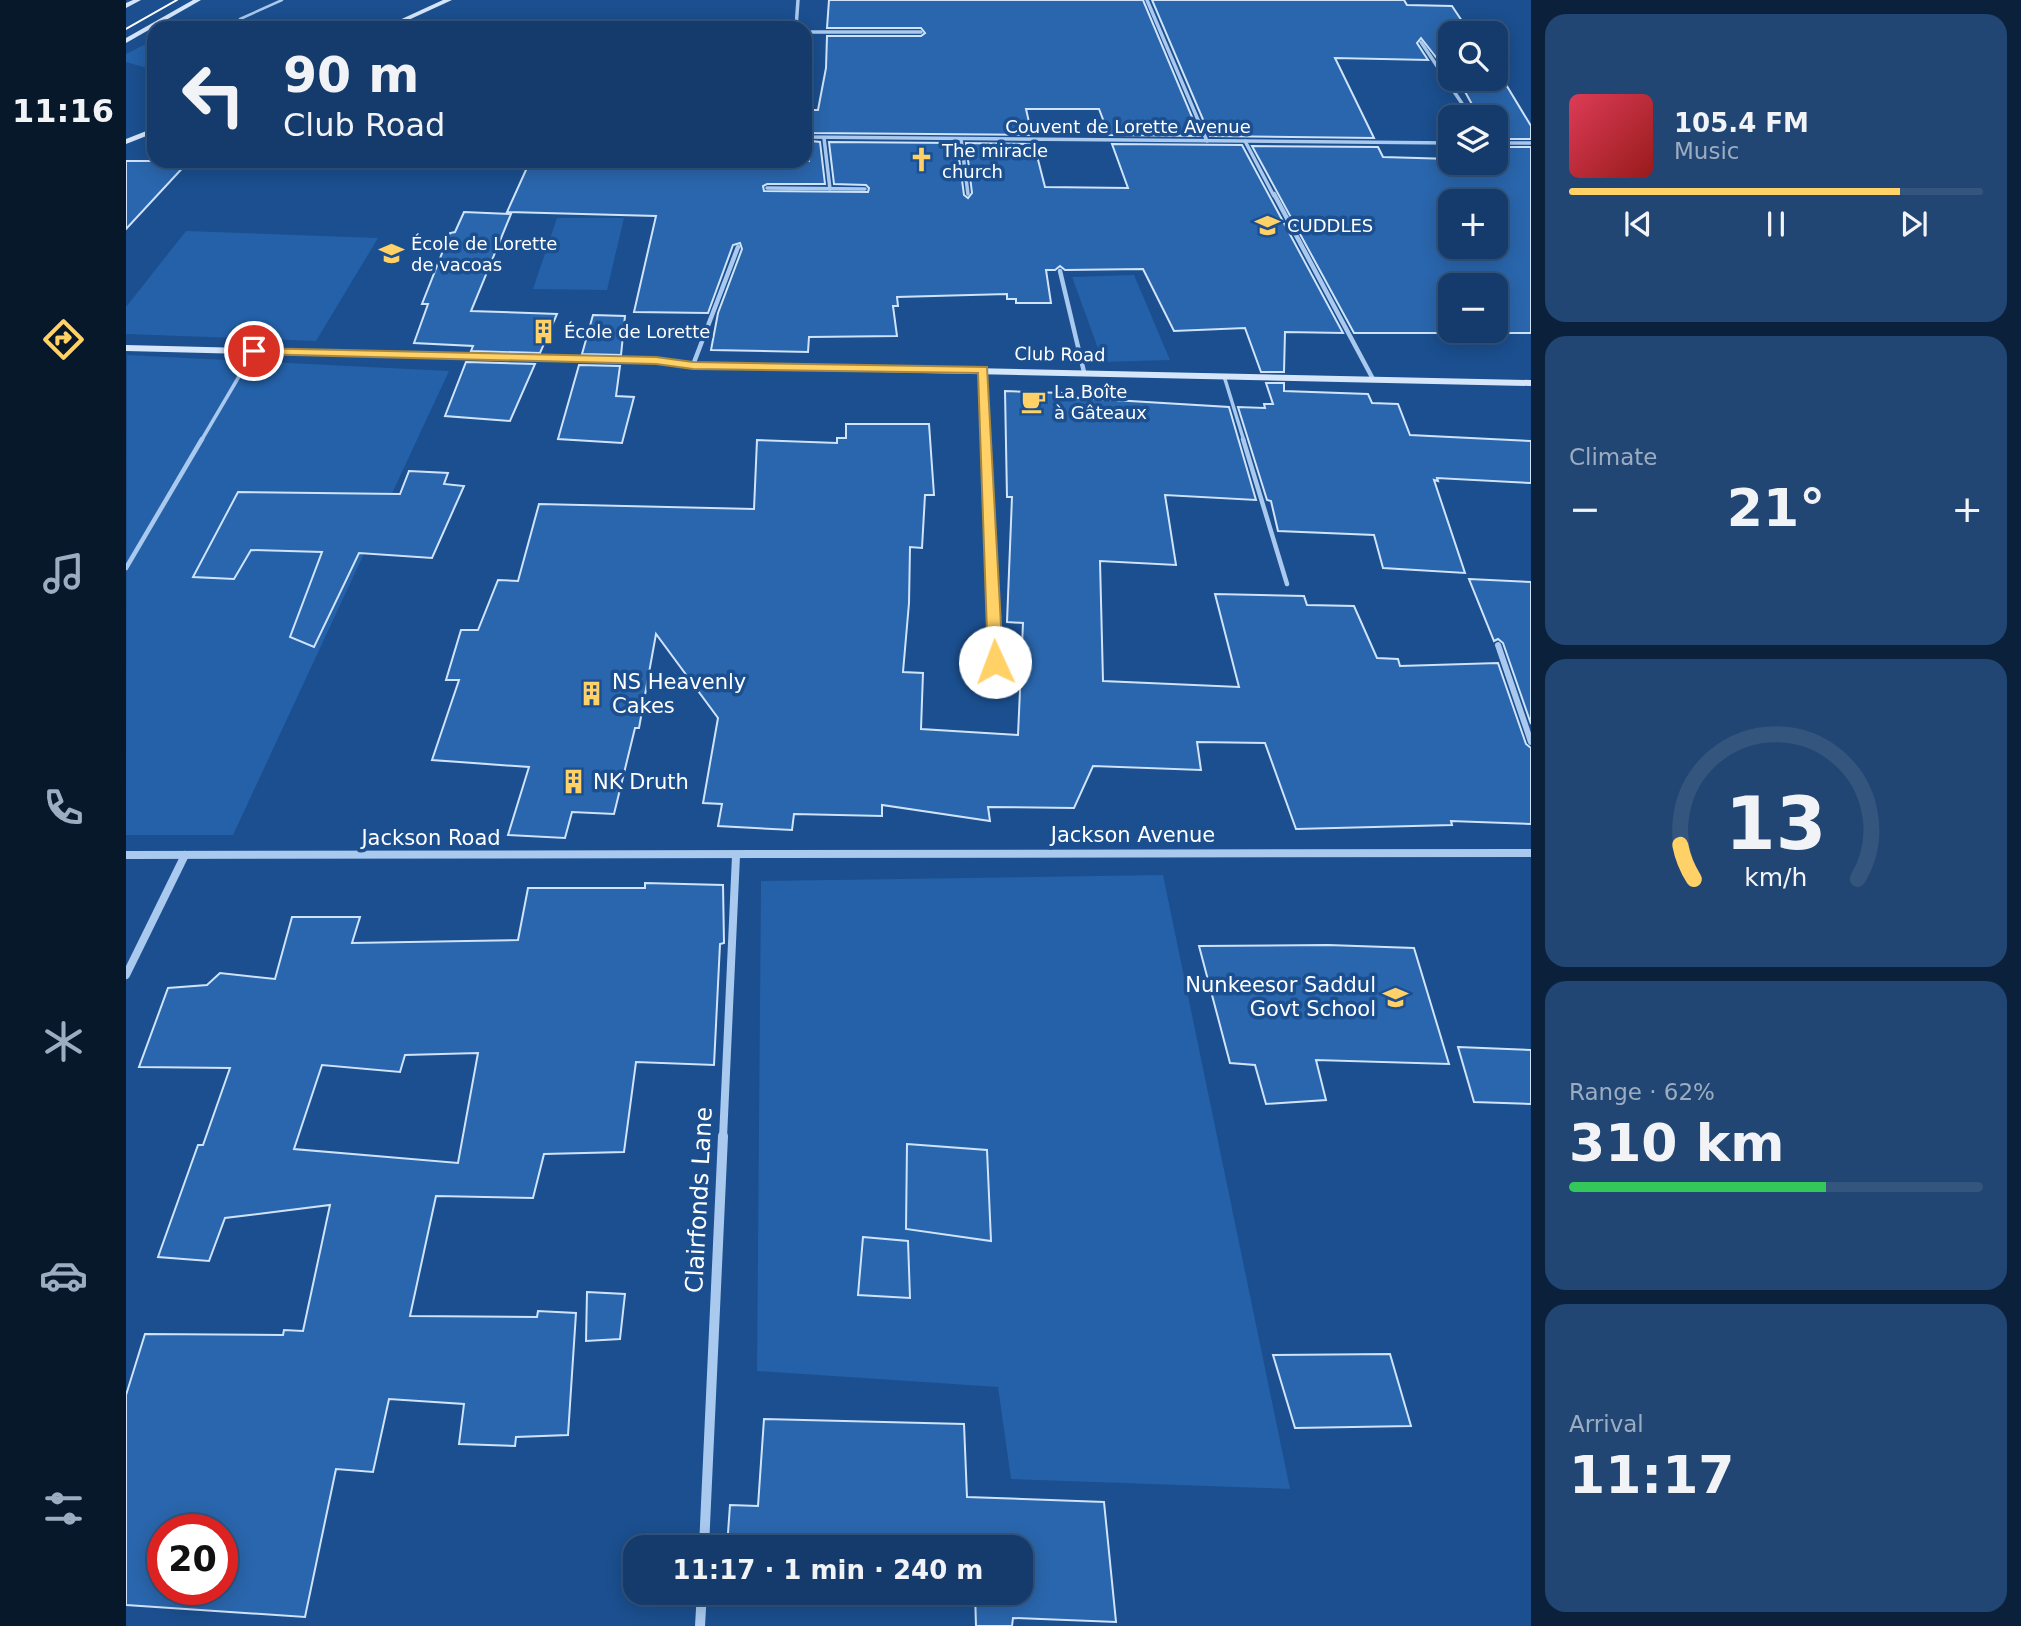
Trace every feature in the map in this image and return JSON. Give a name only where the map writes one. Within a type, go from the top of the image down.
[{"type":"street","points":[[126,6],[138,0]]},
{"type":"street","points":[[161,21],[198,0]]},
{"type":"street","points":[[401,21],[449,0]]},
{"type":"street","points":[[796,21],[798,0]]},
{"type":"street","points":[[1147,0],[1207,141]]},
{"type":"street","points":[[126,41],[147,29]]},
{"type":"street","points":[[812,32],[921,32]]},
{"type":"street","points":[[1421,42],[1463,105]]},
{"type":"street","points":[[126,142],[147,133]]},
{"type":"street","name":"Couvent de Lorette Avenue","points":[[812,137],[1438,143]]},
{"type":"street","points":[[824,138],[830,189]]},
{"type":"street","points":[[961,139],[968,194]]},
{"type":"street","points":[[1245,141],[1373,379]]},
{"type":"street","points":[[1508,143],[1531,143]]},
{"type":"street","points":[[767,188],[865,189]]},
{"type":"street","points":[[693,365],[738,247]]},
{"type":"street","points":[[1060,271],[1084,372]]},
{"type":"street","name":"Club Road","points":[[126,348],[656,361],[693,365],[983,369],[1531,383]]},
{"type":"street","points":[[1498,645],[1531,742]]},
{"type":"street","name":"Jackson Avenue","points":[[736,856],[1318,851],[1531,853]]},
{"type":"street","name":"Jackson Road","points":[[126,855],[736,856]]},
{"type":"street","points":[[126,975],[185,855]]},
{"type":"street","name":"Clairfonds Lane","points":[[705,1535],[736,856]]},
{"type":"street","points":[[700,1626],[701,1605]]},
{"type":"lane","points":[[238,21],[282,0]]},
{"type":"lane","points":[[126,568],[254,351]]},
{"type":"lane","points":[[983,369],[995,662]]},
{"type":"lane","points":[[1224,376],[1287,584]]},
{"type":"shaded area","points":[[147,44],[147,68],[126,62],[126,54]]},
{"type":"shaded area","points":[[557,218],[624,218],[607,290],[533,289]]},
{"type":"shaded area","points":[[186,231],[378,238],[316,341],[126,334],[126,307]]},
{"type":"shaded area","points":[[1134,275],[1170,360],[1103,362],[1072,277]]},
{"type":"shaded area","points":[[127,355],[449,371],[233,835],[126,835]]},
{"type":"shaded area","points":[[1163,875],[1290,1489],[1011,1479],[998,1387],[757,1371],[761,881]]},
{"type":"building","points":[[829,0],[1143,0],[1200,136],[1109,135],[1099,109],[1026,109],[1032,135],[812,133],[813,110],[818,110],[826,68],[827,36],[921,36],[925,33],[921,28],[827,28]]},
{"type":"building","points":[[1152,0],[1404,0],[1407,5],[1452,6],[1462,21],[1438,21],[1438,60],[1421,38],[1417,43],[1428,60],[1335,58],[1374,138],[1210,136]]},
{"type":"building","points":[[1508,88],[1531,126],[1531,139],[1508,139],[1508,105],[1472,105],[1465,91],[1508,91]]},
{"type":"building","points":[[812,141],[820,142],[825,184],[767,184],[763,186],[764,191],[868,192],[866,185],[834,184],[829,142],[957,143],[964,195],[968,198],[972,193],[966,143],[1034,144],[1045,187],[1128,188],[1112,144],[1242,145],[1343,333],[1285,332],[1284,372],[1261,372],[1245,328],[1174,331],[1143,269],[1065,270],[1060,266],[1055,270],[1046,270],[1051,303],[1016,303],[1016,299],[1007,299],[1007,294],[897,297],[898,306],[893,306],[897,336],[809,337],[808,352],[711,350],[718,313],[742,249],[740,243],[733,245],[708,313],[634,312],[656,216],[507,212],[527,168],[812,168]]},
{"type":"building","points":[[1252,146],[1378,147],[1383,157],[1438,159],[1438,175],[1508,175],[1508,147],[1531,147],[1531,333],[1508,333],[1508,273],[1438,273],[1438,333],[1354,333]]},
{"type":"building","points":[[126,161],[147,161],[147,168],[183,168],[126,229]]},
{"type":"building","points":[[464,212],[511,214],[471,311],[557,314],[540,353],[471,351],[473,346],[414,343],[428,304],[422,304],[450,233],[455,232]]},
{"type":"building","points":[[593,315],[625,316],[621,355],[582,354]]},
{"type":"building","points":[[466,362],[535,364],[510,421],[445,416]]},
{"type":"building","points":[[579,365],[620,366],[616,396],[634,397],[622,443],[558,439]]},
{"type":"building","points":[[1266,383],[1284,383],[1284,391],[1368,394],[1372,403],[1398,404],[1410,435],[1531,441],[1531,483],[1434,480],[1465,573],[1383,568],[1374,535],[1278,531],[1271,501],[1267,500],[1238,407],[1265,408],[1264,404],[1273,404]]},
{"type":"building","points":[[1005,391],[1063,393],[1064,397],[1229,407],[1256,500],[1165,495],[1176,565],[1100,561],[1103,681],[1239,687],[1215,594],[1304,596],[1307,605],[1354,606],[1377,658],[1398,659],[1400,666],[1498,663],[1526,744],[1531,748],[1531,824],[1451,821],[1452,825],[1296,829],[1265,743],[1197,742],[1201,770],[1093,766],[1074,808],[988,807],[990,821],[882,805],[882,816],[794,814],[792,830],[718,826],[722,804],[703,803],[718,718],[656,634],[639,728],[635,728],[614,814],[572,812],[565,838],[508,835],[529,767],[432,760],[459,680],[446,680],[461,630],[478,630],[498,580],[518,581],[539,504],[754,509],[757,440],[837,443],[837,438],[846,438],[846,424],[929,424],[934,495],[925,495],[922,548],[910,547],[909,603],[903,672],[923,673],[921,729],[1018,735],[1023,623],[1007,622],[1012,497],[1007,497]]},
{"type":"building","points":[[409,471],[448,473],[444,484],[464,486],[432,558],[359,553],[314,647],[290,637],[322,552],[251,550],[234,579],[193,577],[238,492],[400,494]]},
{"type":"building","points":[[1469,579],[1531,582],[1531,724],[1503,643],[1498,639],[1494,641]]},
{"type":"building","points":[[645,883],[723,885],[724,943],[720,944],[714,1065],[636,1062],[624,1152],[544,1154],[533,1198],[436,1196],[410,1316],[537,1317],[538,1311],[576,1313],[568,1435],[516,1437],[515,1446],[459,1444],[464,1404],[389,1399],[373,1472],[336,1469],[305,1617],[126,1605],[126,1395],[145,1334],[283,1335],[284,1330],[303,1331],[330,1205],[225,1218],[209,1261],[158,1257],[198,1145],[203,1145],[230,1068],[139,1067],[168,988],[207,985],[220,973],[275,979],[292,917],[360,917],[352,943],[518,940],[528,888],[645,888]],"holes":[[[478,1053],[458,1163],[294,1149],[322,1065],[400,1072],[405,1055]]]},
{"type":"building","points":[[1328,945],[1414,948],[1449,1064],[1316,1060],[1326,1100],[1266,1104],[1255,1065],[1230,1063],[1199,946]]},
{"type":"building","points":[[1458,1047],[1531,1050],[1531,1104],[1474,1102]]},
{"type":"building","points":[[907,1144],[987,1150],[991,1241],[906,1229]]},
{"type":"building","points":[[863,1237],[908,1241],[910,1298],[858,1295]]},
{"type":"building","points":[[587,1292],[625,1294],[620,1339],[586,1341]]},
{"type":"building","points":[[1390,1354],[1411,1426],[1295,1428],[1273,1355]]},
{"type":"building","points":[[764,1419],[964,1424],[967,1497],[1104,1502],[1116,1622],[1013,1618],[1012,1626],[976,1626],[975,1605],[1033,1605],[1033,1535],[728,1535],[730,1505],[758,1506]]},
{"type":"tram line","points":[[126,29],[177,0]]},
{"type":"place","name":"The miracle church","points":[[922,160]]},
{"type":"place","name":"CUDDLES","points":[[1267,225]]},
{"type":"place","name":"École de Lorette de vacoas","points":[[391,253]]},
{"type":"place","name":"École de Lorette","points":[[544,331]]},
{"type":"place","name":"La Boîte à Gâteaux","points":[[1034,401]]},
{"type":"place","name":"NS Heavenly Cakes","points":[[592,694]]},
{"type":"place","name":"NK Druth","points":[[573,782]]},
{"type":"place","name":"Nunkeesor Saddul Govt School","points":[[1396,997]]},
{"type":"route","points":[[254,351],[656,361],[693,365],[983,369],[995,662]]}]
